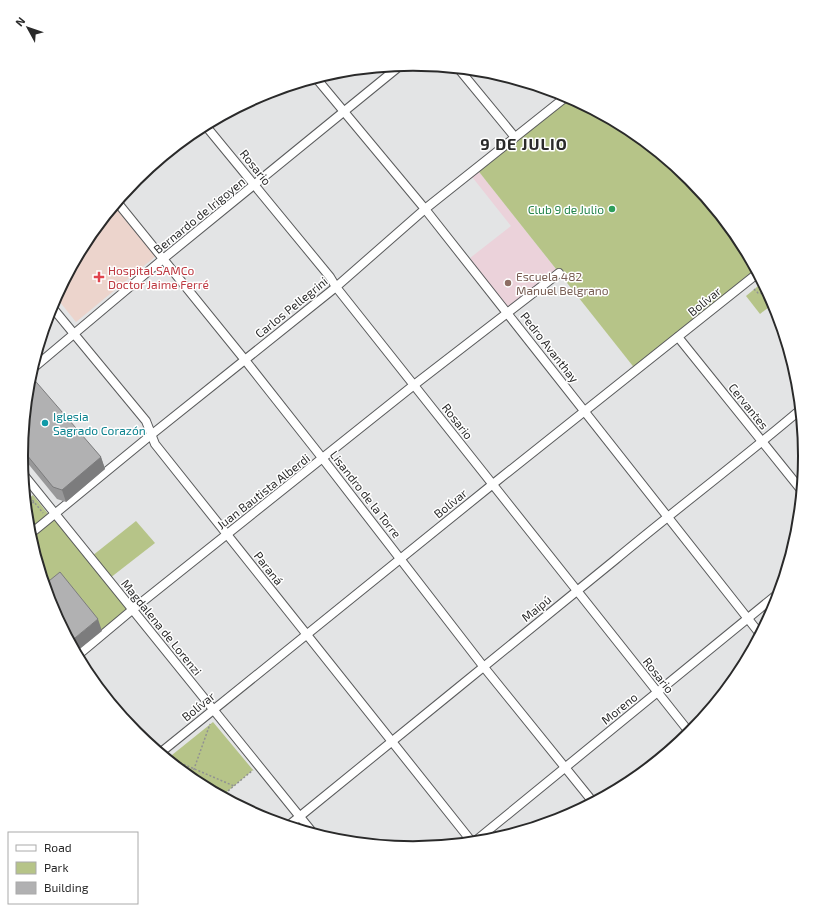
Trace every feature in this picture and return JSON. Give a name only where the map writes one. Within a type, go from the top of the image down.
[{"type":"street","name":"Bernardo de Irigoyen","points":[[39,363],[163,259],[393,72]]},
{"type":"street","points":[[463,74],[514,136]]},
{"type":"street","name":"Pedro Avanthay","points":[[320,82],[425,209],[756,629]]},
{"type":"street","name":"Carlos Pellegrini","points":[[35,530],[336,286],[425,209],[514,136],[560,100]]},
{"type":"street","name":"Rosario","points":[[209,130],[330,277],[686,727]]},
{"type":"street","name":"Lisandro de la Torre","points":[[121,206],[323,458],[482,666],[589,798]]},
{"type":"street","name":"Juan Bautista Alberdi","points":[[82,652],[132,610],[414,385],[559,273]]},
{"type":"street","name":"Bolívar","points":[[164,749],[584,410],[753,277]]},
{"type":"street","name":"Paraná","points":[[56,312],[146,421],[155,444],[469,837]]},
{"type":"street","name":"Cervantes","points":[[678,337],[797,484]]},
{"type":"street","name":"Maipú","points":[[293,822],[392,742],[482,666],[763,442],[796,414]]},
{"type":"street","name":"Magdalena de Lorenzi","points":[[29,482],[308,826]]},
{"type":"street","name":"Moreno","points":[[482,835],[770,600]]},
{"type":"path","points":[[754,289],[758,293],[762,293]]},
{"type":"path","points":[[30,497],[45,515]]},
{"type":"path","points":[[31,504],[37,500]]},
{"type":"path","points":[[194,769],[212,719],[206,724]]},
{"type":"path","points":[[184,765],[234,786]]},
{"type":"path","points":[[226,792],[253,770]]},
{"type":"shaded area","points":[[476,168],[559,273],[508,310],[470,258],[511,226],[469,173]]},
{"type":"shaded area","name":"Hospital SAMCo Doctor Jaime Ferré","points":[[117,210],[156,256],[76,322],[60,302],[80,263],[93,242]]},
{"type":"green space","name":"Club 9 de Julio","points":[[561,101],[606,123],[627,136],[667,167],[702,202],[718,222],[733,242],[753,277],[636,370],[476,168]]},
{"type":"green space","points":[[758,286],[768,307],[760,314],[746,296]]},
{"type":"green space","points":[[33,495],[49,515],[34,527],[31,506],[30,497]]},
{"type":"green space","points":[[55,517],[129,609],[102,631],[57,603],[48,580],[36,533]]},
{"type":"green space","points":[[136,521],[155,543],[110,578],[92,556]]},
{"type":"green space","points":[[213,722],[253,770],[226,792],[199,776],[172,755]]},
{"type":"building","name":"Iglesia Sagrado Corazón","points":[[35,381],[101,457],[62,490],[53,487],[28,456],[31,406]]},
{"type":"building","points":[[60,572],[98,619],[75,638],[57,603],[49,581]]},
{"type":"place","name":"Club 9 de Julio","points":[[612,209]]},
{"type":"place","name":"Hospital SAMCo Doctor Jaime Ferré","points":[[99,277]]},
{"type":"place","name":"Escuela 482 Manuel Belgrano","points":[[508,283]]},
{"type":"place","name":"Iglesia Sagrado Corazón","points":[[45,423]]},
{"type":"district","name":"9 DE JULIO","points":[[524,143]]}]
